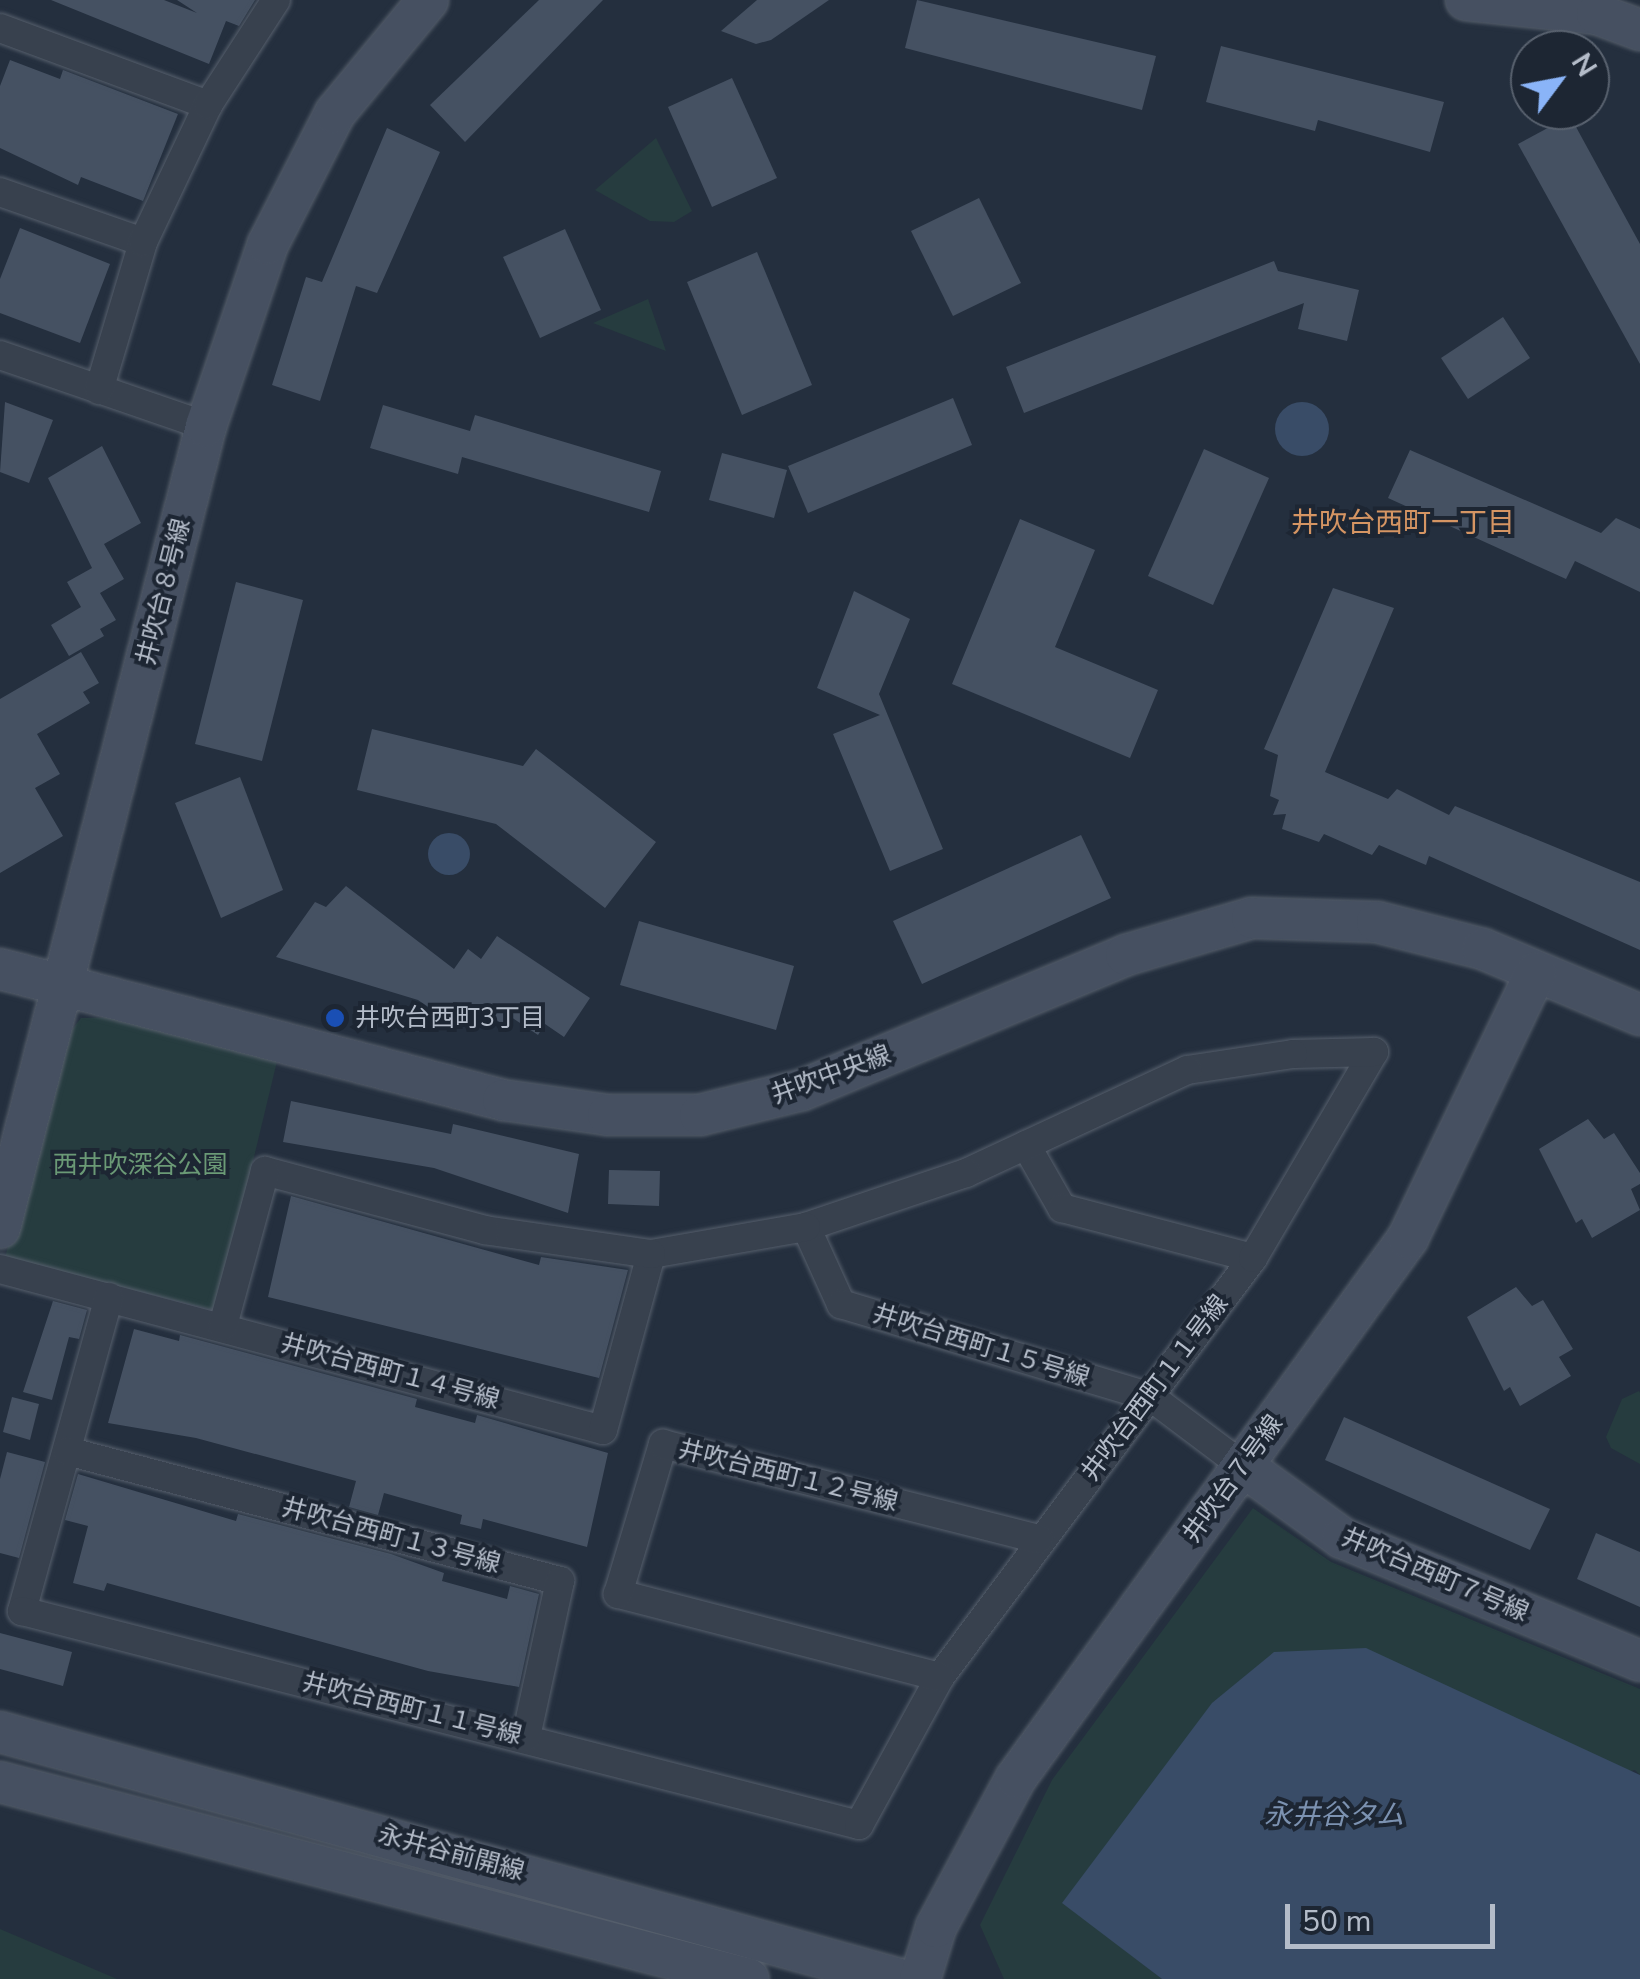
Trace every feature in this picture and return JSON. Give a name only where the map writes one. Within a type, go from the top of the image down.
[{"type":"street","points":[[98,390],[143,242],[208,105],[276,0]]},
{"type":"street","name":"井吹台８号線","points":[[0,1228],[206,426],[268,244],[327,129],[428,0]]},
{"type":"street","points":[[1466,0],[1600,7],[1640,30]]},
{"type":"street","points":[[0,28],[208,105]]},
{"type":"street","points":[[0,192],[143,242]]},
{"type":"street","points":[[0,356],[206,426]]},
{"type":"street","name":"井吹中央線","points":[[0,969],[503,1100],[608,1115],[700,1115],[802,1090],[1126,955],[1252,918],[1377,922],[1483,949],[1640,1015]]},
{"type":"street","name":"井吹台７号線","points":[[920,1979],[936,1926],[1016,1778],[1408,1238],[1536,972]]},
{"type":"street","name":"井吹台西町１１号線","points":[[109,1297],[22,1611],[858,1824],[940,1677],[1039,1539],[1254,1258],[1374,1052],[1293,1054],[1187,1070],[966,1173],[806,1226],[651,1254],[485,1230],[265,1171],[223,1326]]},
{"type":"street","points":[[1026,1145],[1062,1208],[1254,1258]]},
{"type":"street","name":"井吹台西町１５号線","points":[[806,1226],[841,1304],[1151,1397],[1243,1466]]},
{"type":"street","name":"井吹台西町１４号線","points":[[0,1269],[603,1430],[651,1254]]},
{"type":"street","name":"井吹台西町１２号線","points":[[940,1677],[618,1594],[663,1444],[1039,1539]]},
{"type":"street","name":"井吹台西町１３号線","points":[[67,1451],[560,1581],[526,1737]]},
{"type":"street","name":"井吹台西町７号線","points":[[1243,1466],[1342,1538],[1640,1661]]},
{"type":"street","name":"永井谷前開線","points":[[0,1732],[900,1979]]},
{"type":"street","name":"永井谷前開線","points":[[0,1782],[749,1979]]},
{"type":"green space","points":[[656,138],[692,211],[674,222],[650,221],[595,190]]},
{"type":"green space","points":[[648,299],[666,351],[593,323]]},
{"type":"green space","name":"西井吹深谷公園","points":[[125,1017],[279,1053],[217,1311],[5,1258],[58,1048],[81,1018]]},
{"type":"green space","points":[[1639,1391],[1640,1464],[1611,1448],[1606,1437],[1622,1399]]},
{"type":"green space","points":[[1253,1508],[1331,1562],[1640,1689],[1640,1775],[1635,1770],[1063,1902],[1162,1979],[1004,1979],[980,1925],[1052,1780]]},
{"type":"green space","points":[[0,1929],[117,1979],[0,1979]]},
{"type":"water","points":[[1302,402],[1321,410],[1329,429],[1321,448],[1302,456],[1283,448],[1275,429],[1283,410]]},
{"type":"water","points":[[449,833],[464,839],[470,854],[464,869],[449,875],[434,869],[428,854],[434,839]]},
{"type":"water","name":"永井谷タム","points":[[1366,1648],[1640,1775],[1640,1979],[1162,1979],[1062,1903],[1212,1703],[1274,1652]]},
{"type":"building","points":[[51,0],[164,0],[197,13],[177,0],[255,0],[239,26],[226,21],[209,64]]},
{"type":"building","points":[[539,0],[603,0],[465,142],[430,105]]},
{"type":"building","points":[[757,0],[829,0],[771,40],[756,44],[721,31]]},
{"type":"building","points":[[917,0],[1156,56],[1142,110],[905,48]]},
{"type":"building","points":[[1221,46],[1444,102],[1430,152],[1318,120],[1315,131],[1206,102]]},
{"type":"building","points":[[10,60],[60,79],[63,70],[178,114],[143,201],[81,177],[78,185],[0,148],[0,86]]},
{"type":"building","points":[[732,78],[777,178],[712,207],[668,107]]},
{"type":"building","points":[[387,128],[440,152],[377,293],[356,286],[320,401],[272,385],[306,277],[322,282]]},
{"type":"building","points":[[1544,130],[1578,130],[1640,244],[1640,364],[1518,144]]},
{"type":"building","points":[[979,198],[1021,283],[953,316],[911,231]]},
{"type":"building","points":[[20,228],[110,264],[80,343],[0,313],[0,279]]},
{"type":"building","points":[[565,229],[601,310],[540,338],[503,257]]},
{"type":"building","points":[[757,252],[812,385],[742,415],[687,282]]},
{"type":"building","points":[[1274,261],[1278,271],[1359,290],[1347,341],[1298,329],[1304,303],[1024,413],[1006,367]]},
{"type":"building","points":[[1503,317],[1530,358],[1468,399],[1441,358]]},
{"type":"building","points":[[953,398],[972,445],[808,513],[788,466]]},
{"type":"building","points":[[5,402],[53,420],[29,483],[0,472]]},
{"type":"building","points":[[383,405],[470,431],[475,415],[661,471],[649,512],[462,457],[458,474],[370,448]]},
{"type":"building","points":[[102,446],[141,523],[104,544],[124,579],[100,593],[116,620],[100,629],[104,636],[69,656],[51,625],[81,607],[67,582],[92,568],[48,478]]},
{"type":"building","points":[[1204,449],[1269,478],[1213,605],[1148,576]]},
{"type":"building","points":[[1410,450],[1601,533],[1616,518],[1640,529],[1640,592],[1575,561],[1566,579],[1388,498]]},
{"type":"building","points":[[722,453],[787,470],[774,518],[709,500]]},
{"type":"building","points":[[1020,519],[1095,550],[1055,647],[1158,690],[1130,758],[952,684]]},
{"type":"building","points":[[236,582],[303,600],[262,761],[195,744]]},
{"type":"building","points":[[1333,588],[1394,608],[1325,772],[1388,799],[1397,789],[1449,815],[1455,806],[1640,882],[1640,950],[1429,856],[1426,865],[1379,845],[1372,855],[1324,834],[1319,842],[1282,829],[1286,814],[1273,815],[1279,800],[1270,796],[1278,755],[1264,749]]},
{"type":"building","points":[[854,591],[910,619],[879,694],[943,849],[890,871],[833,734],[880,715],[817,688]]},
{"type":"building","points":[[81,652],[99,683],[83,692],[90,703],[37,734],[60,774],[35,788],[63,836],[0,873],[0,699]]},
{"type":"building","points":[[372,729],[523,766],[536,749],[656,842],[605,908],[496,824],[357,790]]},
{"type":"building","points":[[240,777],[283,890],[221,918],[175,803]]},
{"type":"building","points":[[1081,835],[1111,898],[922,984],[893,921]]},
{"type":"building","points":[[346,886],[454,969],[468,949],[481,959],[497,936],[590,998],[564,1037],[545,1024],[538,1035],[511,1017],[505,1026],[482,1010],[474,1022],[450,1006],[443,1017],[418,1000],[276,957],[315,902],[326,907]]},
{"type":"building","points":[[639,921],[794,966],[776,1030],[620,985]]},
{"type":"building","points":[[291,1101],[451,1134],[453,1124],[579,1154],[568,1213],[434,1168],[283,1142]]},
{"type":"building","points":[[1588,1119],[1604,1139],[1614,1133],[1640,1173],[1640,1184],[1631,1189],[1640,1210],[1592,1238],[1582,1219],[1576,1223],[1539,1149]]},
{"type":"building","points":[[609,1170],[660,1171],[659,1206],[608,1204]]},
{"type":"building","points":[[291,1196],[539,1265],[541,1257],[628,1270],[599,1378],[268,1297]]},
{"type":"building","points":[[1516,1287],[1532,1306],[1543,1300],[1573,1349],[1559,1357],[1571,1376],[1520,1406],[1510,1387],[1504,1391],[1467,1317]]},
{"type":"building","points":[[53,1301],[87,1310],[79,1339],[69,1337],[52,1400],[23,1392]]},
{"type":"building","points":[[134,1329],[179,1341],[180,1335],[417,1399],[415,1407],[475,1423],[477,1415],[608,1453],[587,1547],[483,1519],[481,1529],[460,1524],[462,1515],[384,1493],[378,1515],[349,1507],[356,1481],[196,1438],[108,1423]]},
{"type":"building","points":[[12,1397],[39,1404],[30,1440],[3,1432]]},
{"type":"building","points":[[1344,1417],[1550,1509],[1530,1550],[1325,1460]]},
{"type":"building","points":[[7,1452],[45,1462],[19,1558],[0,1553],[0,1479]]},
{"type":"building","points":[[78,1474],[236,1521],[238,1514],[391,1554],[444,1573],[442,1581],[507,1599],[510,1586],[539,1594],[519,1687],[428,1671],[107,1583],[104,1591],[73,1583],[88,1526],[65,1520]]},
{"type":"building","points":[[1596,1533],[1640,1552],[1640,1607],[1577,1579]]},
{"type":"building","points":[[0,1633],[72,1652],[63,1686],[0,1669]]},
{"type":"place","name":"井吹台西町3丁目","points":[[335,1018]]},
{"type":"district","name":"井吹台西町一丁目","points":[[1403,523]]}]
